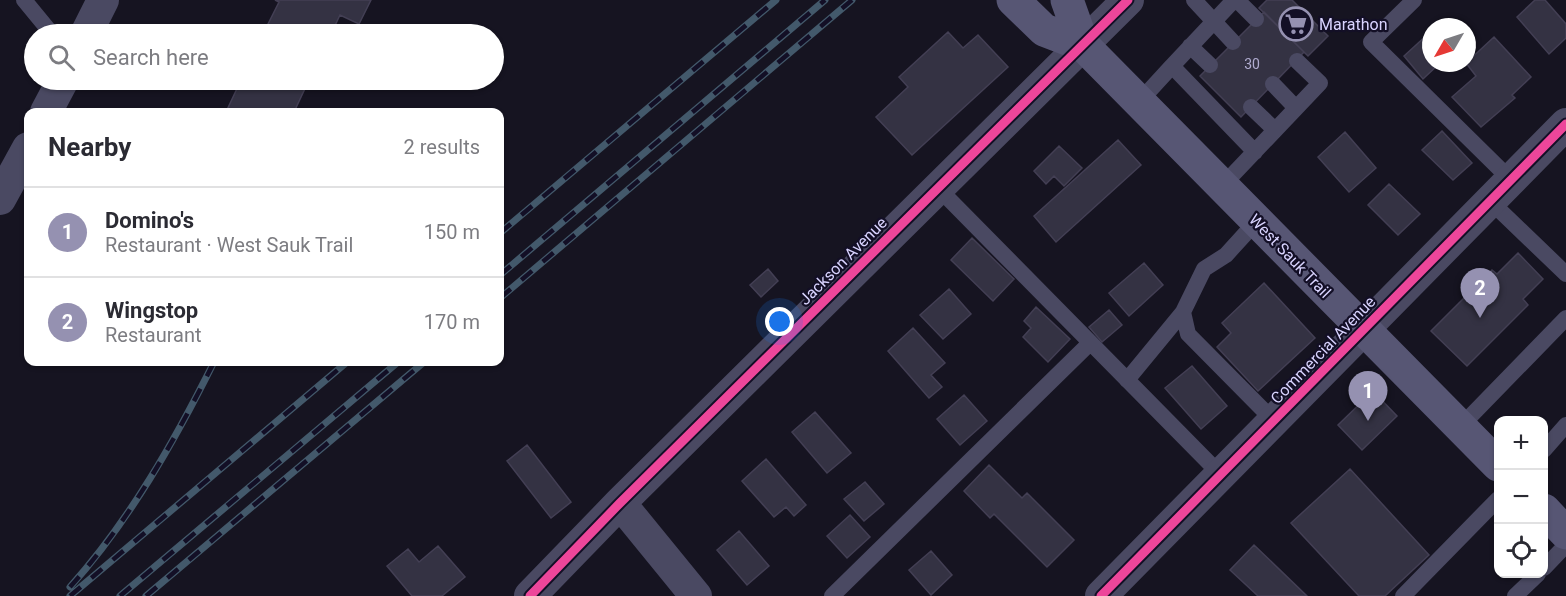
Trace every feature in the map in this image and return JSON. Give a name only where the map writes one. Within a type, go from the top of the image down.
[{"type":"main road","name":"West Sauk Trail","points":[[1013,0],[1044,30],[1083,45],[1363,331],[1494,461]]},
{"type":"main road","name":"West Sauk Trail","points":[[1068,0],[1083,45]]},
{"type":"main road","points":[[1548,514],[1566,533]]},
{"type":"street","points":[[91,24],[104,0]]},
{"type":"street","name":"Jackson Avenue","points":[[530,596],[620,503],[1128,0]]},
{"type":"street","points":[[48,108],[58,90]]},
{"type":"street","name":"Commercial Avenue","points":[[1101,596],[1500,190],[1565,127]]},
{"type":"street","points":[[0,199],[24,155]]},
{"type":"street","points":[[620,503],[696,596]]},
{"type":"lane","points":[[24,0],[44,24]]},
{"type":"lane","points":[[1194,0],[1233,42]]},
{"type":"lane","points":[[1139,102],[1235,0],[1256,19]]},
{"type":"lane","points":[[1414,0],[1371,42],[1500,190],[1566,274]]},
{"type":"lane","points":[[1190,46],[1209,65]]},
{"type":"lane","points":[[1222,186],[1320,82],[1297,61]]},
{"type":"lane","points":[[1172,66],[1255,152]]},
{"type":"lane","points":[[1273,84],[1296,108]]},
{"type":"lane","points":[[1251,107],[1275,130]]},
{"type":"lane","points":[[938,188],[1221,475]]},
{"type":"lane","points":[[1127,380],[1183,312],[1204,268],[1226,255],[1256,222]]},
{"type":"lane","points":[[1183,312],[1188,334],[1274,421]]},
{"type":"lane","points":[[1461,427],[1566,318]]},
{"type":"lane","points":[[832,596],[1090,343]]},
{"type":"lane","points":[[1548,445],[1561,430]]},
{"type":"lane","points":[[1402,596],[1494,503]]},
{"type":"lane","points":[[1548,564],[1566,545]]},
{"type":"lane","points":[[1515,596],[1533,578]]},
{"type":"building","points":[[275,0],[371,0],[359,24],[340,15],[336,24],[268,24],[279,2]]},
{"type":"building","name":"Marathon","points":[[1267,0],[1292,0],[1328,36],[1308,56],[1259,8]]},
{"type":"building","points":[[1535,0],[1545,0],[1566,24],[1566,38],[1549,54],[1517,17]]},
{"type":"building","name":"Marathon","points":[[1264,12],[1304,52],[1241,117],[1200,76]]},
{"type":"building","points":[[948,32],[963,48],[978,35],[1008,67],[912,155],[876,117],[908,87],[899,77]]},
{"type":"building","points":[[1494,37],[1531,77],[1512,95],[1515,98],[1481,127],[1452,97],[1476,76],[1473,72],[1476,72],[1476,54]]},
{"type":"building","points":[[1422,40],[1422,72],[1430,72],[1423,79],[1404,56]]},
{"type":"building","points":[[236,90],[304,90],[296,108],[228,108]]},
{"type":"building","points":[[1442,131],[1472,163],[1453,180],[1422,150]]},
{"type":"building","points":[[1345,132],[1376,168],[1349,192],[1318,157]]},
{"type":"building","points":[[1118,140],[1141,165],[1056,242],[1034,216]]},
{"type":"building","points":[[1059,146],[1082,168],[1064,186],[1054,176],[1046,184],[1034,171]]},
{"type":"building","points":[[1389,184],[1420,214],[1398,235],[1368,205]]},
{"type":"building","points":[[972,238],[1014,279],[993,301],[951,260]]},
{"type":"building","points":[[1518,253],[1543,279],[1523,299],[1528,305],[1467,366],[1431,331],[1492,270],[1497,274]]},
{"type":"building","points":[[1144,263],[1163,285],[1129,316],[1109,293]]},
{"type":"building","points":[[768,269],[778,281],[761,297],[750,285]]},
{"type":"building","points":[[1264,283],[1315,338],[1258,391],[1217,347],[1231,333],[1222,323]]},
{"type":"building","points":[[949,289],[971,314],[943,339],[920,315]]},
{"type":"building","points":[[1036,307],[1070,339],[1048,362],[1023,337],[1031,328],[1024,321]]},
{"type":"building","points":[[1109,310],[1122,325],[1102,342],[1089,327]]},
{"type":"building","points":[[913,328],[945,363],[931,375],[942,387],[929,398],[888,351]]},
{"type":"building","points":[[1192,366],[1227,406],[1201,429],[1165,388]]},
{"type":"building","points":[[1373,391],[1397,416],[1362,450],[1338,425]]},
{"type":"building","points":[[964,395],[987,421],[960,445],[937,419]]},
{"type":"building","points":[[815,412],[851,453],[827,473],[792,432]]},
{"type":"building","points":[[527,445],[571,502],[551,518],[507,461]]},
{"type":"building","points":[[766,459],[806,505],[794,516],[786,507],[774,517],[742,481]]},
{"type":"building","points":[[989,465],[1022,498],[1027,493],[1074,540],[1047,567],[994,514],[990,518],[964,491]]},
{"type":"building","points":[[1350,469],[1429,555],[1385,596],[1359,596],[1291,523]]},
{"type":"building","points":[[865,482],[884,504],[864,521],[844,499]]},
{"type":"building","points":[[850,515],[870,537],[847,558],[827,536]]},
{"type":"building","points":[[739,531],[769,566],[747,585],[717,550]]},
{"type":"building","points":[[1254,545],[1307,596],[1258,596],[1230,570]]},
{"type":"building","points":[[438,546],[465,577],[442,596],[412,596],[387,566],[408,549],[419,562]]},
{"type":"building","points":[[931,551],[952,575],[931,595],[909,570]]},
{"type":"railway","points":[[504,230],[776,0]]},
{"type":"railway","points":[[504,272],[825,0]]},
{"type":"railway","points":[[504,295],[852,0]]},
{"type":"railway","points":[[70,587],[112,535],[150,479],[212,366]]},
{"type":"railway","points":[[70,596],[342,366]]},
{"type":"railway","points":[[120,596],[393,366]]},
{"type":"railway","points":[[146,596],[419,366]]},
{"type":"cycle path","points":[[530,596],[620,503],[1128,0]]},
{"type":"cycle path","points":[[1101,596],[1566,124]]},
{"type":"place","name":"Marathon","points":[[1296,24]]},
{"type":"place","name":"Wingstop","points":[[1480,318]]},
{"type":"place","name":"Domino's","points":[[1368,421]]}]
